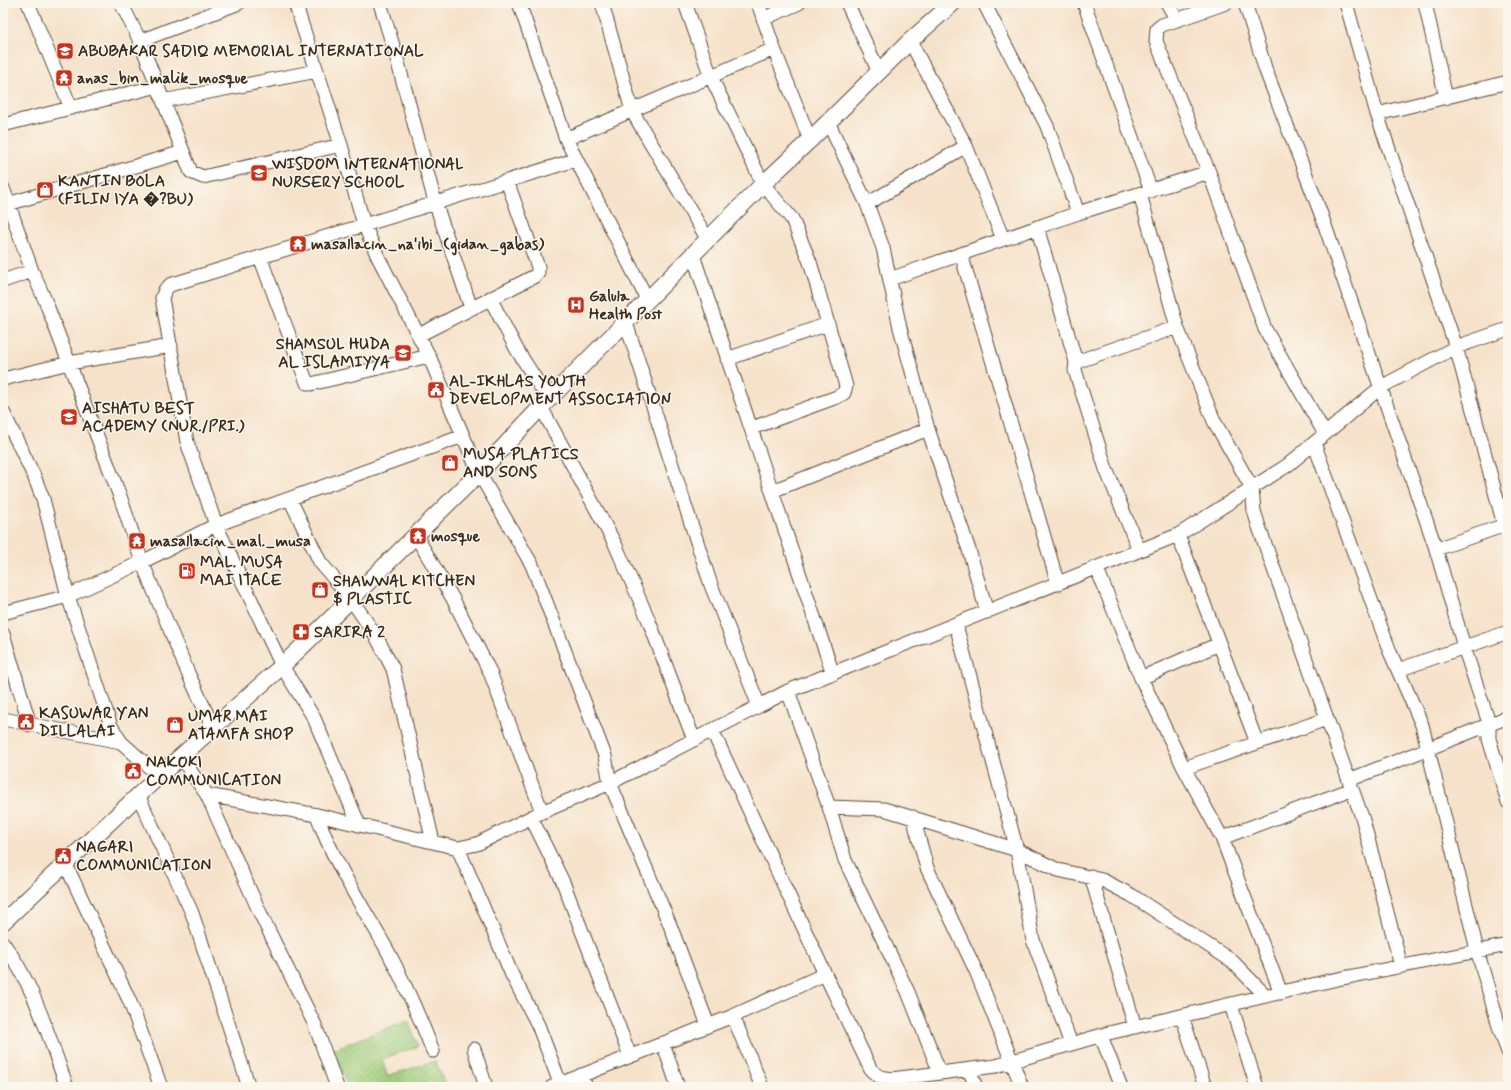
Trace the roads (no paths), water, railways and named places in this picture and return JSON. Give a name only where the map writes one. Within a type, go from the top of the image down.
[{"type":"street","points":[[28,3],[71,108]]},
{"type":"street","points":[[121,3],[140,41],[191,172],[203,177],[341,145]]},
{"type":"street","points":[[140,41],[239,3]]},
{"type":"street","points":[[295,3],[341,145],[364,224],[377,255],[429,356],[479,473],[532,565],[606,756],[610,783],[670,926],[708,1025]]},
{"type":"street","points":[[380,3],[397,59],[435,202],[471,308]]},
{"type":"street","points":[[518,3],[566,139],[575,160],[648,301]]},
{"type":"street","points":[[602,3],[632,111],[708,240]]},
{"type":"street","points":[[685,3],[711,77],[762,184],[792,219],[810,262],[846,386],[844,393],[752,428]]},
{"type":"street","points":[[758,3],[774,49],[810,140]]},
{"type":"street","points":[[763,19],[799,3]]},
{"type":"street","points":[[847,3],[879,72]]},
{"type":"street","points":[[984,3],[1047,126],[1078,213]]},
{"type":"street","points":[[1084,3],[1145,192],[1177,327],[1214,421],[1252,488],[1254,511],[1260,530],[1363,820],[1401,966]]},
{"type":"street","points":[[1168,3],[1177,20]]},
{"type":"street","points":[[1226,3],[1177,20],[1157,29],[1155,35],[1156,41],[1209,172],[1265,329],[1325,434]]},
{"type":"street","points":[[1245,3],[1266,71],[1321,214],[1436,548],[1464,647],[1489,723],[1489,739],[1508,802]]},
{"type":"street","points":[[1346,3],[1377,114],[1456,347],[1506,524],[1436,548]]},
{"type":"street","points":[[1425,3],[1446,98]]},
{"type":"street","points":[[3,922],[66,865],[180,756],[282,666],[351,600],[479,473],[762,184],[810,140],[948,5]]},
{"type":"street","points":[[910,41],[966,146],[1003,239]]},
{"type":"street","points":[[566,139],[774,49]]},
{"type":"street","points":[[163,101],[317,71]]},
{"type":"street","points":[[1377,114],[1508,82]]},
{"type":"street","points":[[3,125],[158,86]]},
{"type":"street","points":[[828,122],[867,204],[883,248],[900,328],[928,429],[969,550],[987,612]]},
{"type":"street","points":[[867,204],[966,146]]},
{"type":"street","points":[[8,204],[183,152]]},
{"type":"street","points":[[359,825],[314,718],[282,666],[216,525],[187,442],[162,298],[164,290],[170,286],[364,224],[575,160]]},
{"type":"street","points":[[890,280],[1078,213],[1209,172]]},
{"type":"street","points":[[419,335],[535,276],[538,273],[538,268],[507,181]]},
{"type":"street","points":[[3,188],[32,271],[121,498],[142,562],[188,673],[213,727]]},
{"type":"street","points":[[1037,227],[1076,362],[1076,370],[1106,469],[1139,550]]},
{"type":"street","points":[[961,254],[1058,584]]},
{"type":"street","points":[[693,255],[833,674]]},
{"type":"street","points":[[260,257],[307,383],[311,384],[429,356]]},
{"type":"street","points":[[3,281],[32,271]]},
{"type":"street","points":[[490,298],[616,544],[649,621],[694,740]]},
{"type":"street","points":[[626,323],[712,585],[759,706]]},
{"type":"street","points":[[727,359],[828,324]]},
{"type":"street","points":[[1076,362],[1177,327]]},
{"type":"street","points":[[207,795],[318,815],[458,848],[477,844],[537,815],[610,783],[788,692],[1097,569],[1139,550],[1178,535],[1288,465],[1381,387],[1456,347],[1508,329]]},
{"type":"street","points":[[3,380],[69,363],[171,346]]},
{"type":"street","points":[[3,412],[34,476],[43,499],[68,596],[110,726],[121,742],[159,776]]},
{"type":"street","points":[[772,491],[928,429]]},
{"type":"street","points":[[3,614],[68,596],[142,562],[216,525],[463,436]]},
{"type":"street","points":[[1314,443],[1398,670],[1422,725],[1426,748],[1477,950],[1500,1030],[1508,1052]]},
{"type":"street","points":[[290,498],[320,562],[351,600],[376,636],[393,669],[433,842]]},
{"type":"street","points":[[1178,535],[1257,743]]},
{"type":"street","points":[[416,536],[453,599],[490,672],[537,815],[630,1056]]},
{"type":"street","points":[[1097,569],[1142,678],[1184,768],[1222,838],[1281,993]]},
{"type":"street","points":[[956,625],[1017,850],[1034,940],[1071,1044]]},
{"type":"street","points":[[1398,670],[1508,632]]},
{"type":"street","points":[[3,634],[30,725]]},
{"type":"street","points":[[1142,678],[1219,644]]},
{"type":"street","points":[[788,692],[829,807],[845,860],[908,992],[940,1073]]},
{"type":"street","points":[[1222,838],[1350,785],[1426,748],[1508,717]]},
{"type":"street","points":[[3,719],[121,742]]},
{"type":"street","points":[[1184,768],[1327,719]]},
{"type":"street","points":[[712,730],[871,1070],[880,1077],[911,1082],[940,1073],[996,1066],[1135,1027],[1266,996],[1401,966],[1508,945]]},
{"type":"street","points":[[180,756],[207,795],[261,915],[315,1025],[337,1087]]},
{"type":"street","points":[[138,796],[192,913],[248,1087]]},
{"type":"street","points":[[829,807],[884,809],[1017,850],[1058,870],[1091,876],[1102,880],[1131,895],[1232,961],[1266,996]]},
{"type":"street","points":[[318,815],[323,833],[405,985],[433,1051]]},
{"type":"street","points":[[912,817],[927,868],[976,971],[1022,1087]]},
{"type":"street","points":[[458,848],[512,975],[538,1025],[556,1085],[734,1016],[825,974]]},
{"type":"street","points":[[66,865],[130,1002],[161,1087]]},
{"type":"street","points":[[1091,876],[1135,1027]]},
{"type":"street","points":[[3,943],[18,963],[34,998],[67,1087]]},
{"type":"street","points":[[1231,1005],[1257,1087]]},
{"type":"street","points":[[734,1016],[762,1087]]},
{"type":"street","points":[[1182,1016],[1205,1087]]},
{"type":"street","points":[[1101,1036],[1121,1087]]},
{"type":"street","points":[[663,1043],[678,1087]]},
{"type":"street","points":[[474,1049],[486,1087]]},
{"type":"street","points":[[969,1069],[976,1087]]},
{"type":"street","points":[[581,1075],[586,1087]]},
{"type":"place","name":"ABUBAKAR SADIQ MEMORIAL INTERNATIONAL","points":[[65,51]]},
{"type":"place","name":"anas_bin_malik_mosque","points":[[64,78]]},
{"type":"place","name":"WISDOM INTERNATIONAL NURSERY SCHOOL","points":[[259,173]]},
{"type":"place","name":"KANTIN BOLA (FILIN IYA �?BU)","points":[[45,190]]},
{"type":"place","name":"masallacin_na'ibi_(gidan_gabas)","points":[[298,244]]},
{"type":"place","name":"Galula Health Post","points":[[576,305]]},
{"type":"place","name":"SHAMSUL HUDA AL ISLAMIYYA","points":[[403,353]]},
{"type":"place","name":"AL-IKHLAS YOUTH DEVELOPMENT ASSOCIATION","points":[[436,390]]},
{"type":"place","name":"AISHATU BEST ACADEMY (NUR./PRI.)","points":[[69,417]]},
{"type":"place","name":"MUSA PLATICS AND SONS","points":[[450,463]]},
{"type":"place","name":"mosque","points":[[418,536]]},
{"type":"place","name":"masallacin_mal._musa","points":[[137,541]]},
{"type":"place","name":"MAL. MUSA MAI ITACE","points":[[187,571]]},
{"type":"place","name":"SHAWWAL KITCHEN $ PLASTIC","points":[[320,590]]},
{"type":"place","name":"SARIRA 2","points":[[301,632]]},
{"type":"place","name":"KASUWAR ƳAN DILLALAI","points":[[26,722]]},
{"type":"place","name":"UMAR MAI ATAMFA SHOP","points":[[175,725]]},
{"type":"place","name":"NAKOKI COMMUNICATION","points":[[133,771]]},
{"type":"place","name":"NAGARI COMMUNICATION","points":[[63,856]]}]
